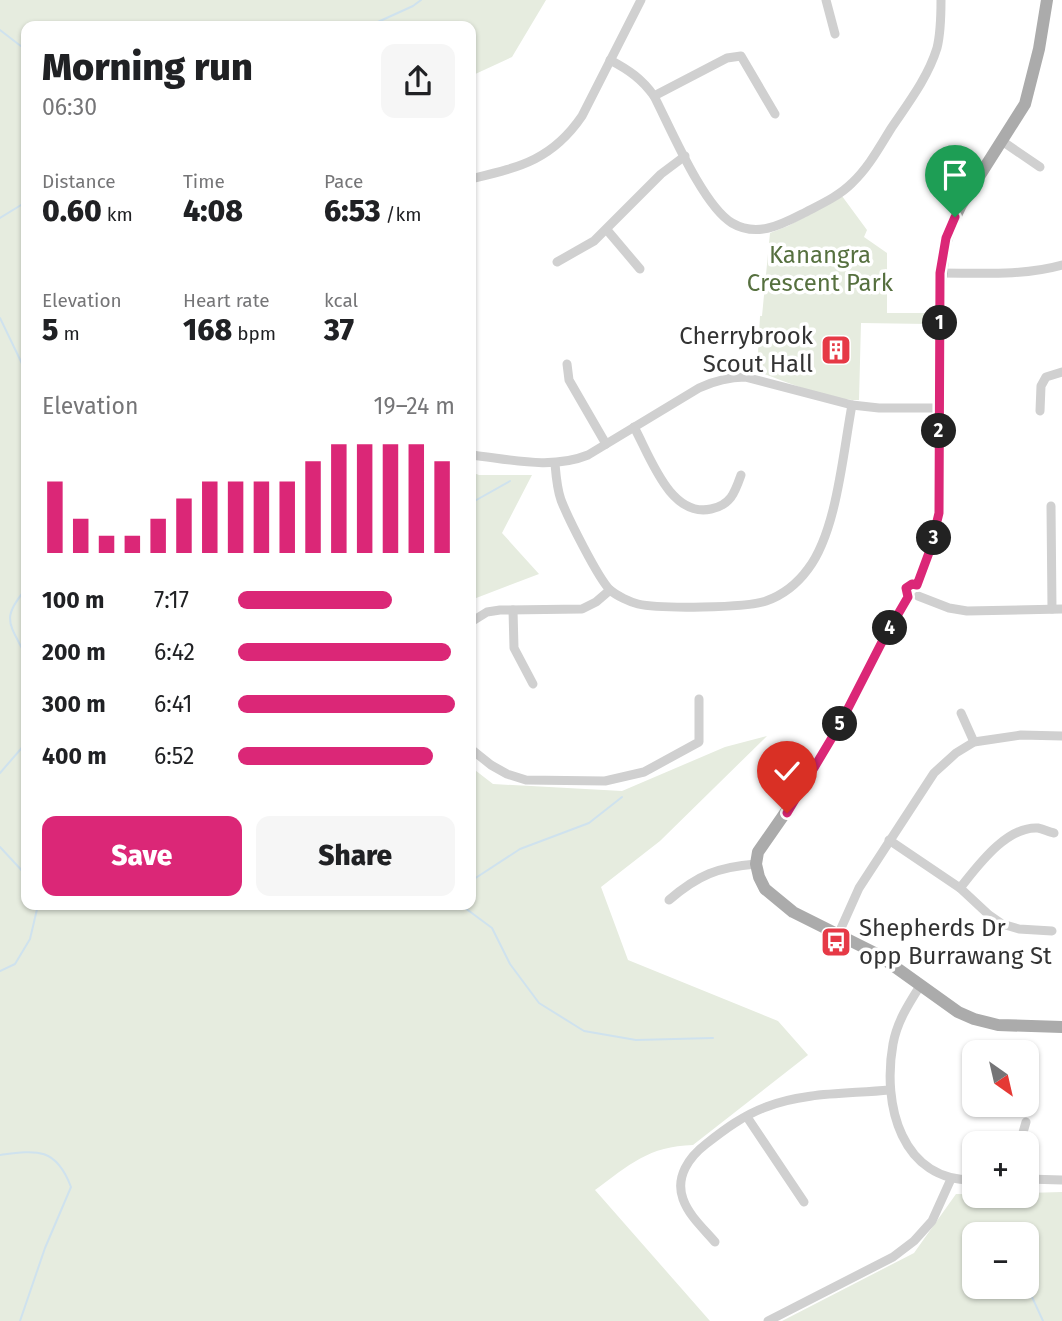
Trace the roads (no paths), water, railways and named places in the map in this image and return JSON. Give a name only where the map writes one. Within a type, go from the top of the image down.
[{"type":"main road","points":[[1047,0],[1029,93],[1019,116],[955,217],[946,238],[940,273],[939,513],[930,550],[914,593],[883,640],[839,726],[787,813],[758,852],[756,864],[761,884],[779,902],[793,912],[877,954],[958,1012],[983,1022],[1017,1027],[1062,1027]]},
{"type":"street","points":[[476,178],[531,163],[559,144],[582,117],[641,0]]},
{"type":"street","points":[[826,0],[835,34]]},
{"type":"street","points":[[611,60],[644,82],[654,96],[719,214],[747,229],[761,230],[775,227],[833,197],[865,169],[926,74],[937,48],[941,0]]},
{"type":"street","points":[[654,96],[727,58],[741,56],[775,114]]},
{"type":"street","points":[[1002,142],[1040,167]]},
{"type":"street","points":[[557,262],[579,252],[607,230],[661,174],[685,156]]},
{"type":"street","points":[[607,230],[640,269]]},
{"type":"street","points":[[940,273],[1021,272],[1062,265]]},
{"type":"street","points":[[567,364],[569,380],[606,444]]},
{"type":"street","points":[[1040,411],[1041,386],[1046,377],[1062,372]]},
{"type":"street","points":[[476,456],[555,464],[573,461],[699,388],[730,377],[758,380],[852,405],[940,408]]},
{"type":"street","points":[[555,464],[561,500],[610,590],[637,604],[654,607],[748,605],[764,602],[797,582],[810,567],[829,527],[852,405]]},
{"type":"street","points":[[634,427],[669,491],[678,502],[692,509],[708,510],[723,506],[735,495],[741,475]]},
{"type":"street","points":[[914,593],[949,608],[967,611],[1057,609],[1051,506]]},
{"type":"street","points":[[476,619],[487,612],[582,609],[610,590]]},
{"type":"street","points":[[513,610],[514,648],[533,684]]},
{"type":"street","points":[[476,752],[491,765],[526,780],[605,781],[644,772],[699,742],[699,699]]},
{"type":"street","points":[[961,713],[974,742]]},
{"type":"street","points":[[838,935],[859,888],[889,840],[934,773],[956,753],[974,742],[1021,735],[1062,736]]},
{"type":"street","points":[[960,888],[989,853],[1005,840],[1023,831],[1038,828],[1054,833]]},
{"type":"street","points":[[889,840],[960,888],[1002,924],[1019,929],[1052,931]]},
{"type":"street","points":[[669,900],[686,885],[715,870],[756,864]]},
{"type":"street","points":[[920,986],[903,1012],[893,1042],[889,1090],[892,1111],[909,1149],[927,1166],[951,1179],[962,1179]]},
{"type":"street","points":[[715,1242],[687,1208],[682,1196],[681,1180],[691,1157],[697,1151],[731,1124],[766,1107],[802,1098],[889,1090]]},
{"type":"street","points":[[747,1117],[804,1202]]},
{"type":"street","points":[[1023,1131],[1026,1122]]},
{"type":"street","points":[[768,1321],[892,1257],[914,1241],[932,1221],[951,1179]]},
{"type":"street","points":[[1039,1179],[1062,1180]]},
{"type":"waterway","points":[[380,21],[421,0]]},
{"type":"waterway","points":[[0,30],[21,46]]},
{"type":"waterway","points":[[0,218],[21,205]]},
{"type":"waterway","points":[[0,318],[21,362]]},
{"type":"waterway","points":[[476,500],[510,481]]},
{"type":"waterway","points":[[21,595],[10,615],[12,629],[21,646]]},
{"type":"waterway","points":[[0,773],[21,749]]},
{"type":"waterway","points":[[476,878],[520,849],[589,823],[622,797]]},
{"type":"waterway","points":[[0,847],[21,870]]},
{"type":"waterway","points":[[0,971],[15,964],[30,939],[37,910]]},
{"type":"waterway","points":[[468,910],[492,928],[510,964],[539,1003],[584,1031],[636,1040],[713,1038]]},
{"type":"waterway","points":[[0,1155],[25,1152],[44,1154],[59,1164],[71,1187],[45,1248],[20,1321]]},
{"type":"waterway","points":[[1033,1299],[1043,1321]]},
{"type":"place","name":"Cherrybrook Scout Hall","points":[[836,350]]},
{"type":"place","name":"Shepherds Dr opp Burrawang St","points":[[836,942]]},
{"type":"park label","name":"Kanangra Crescent Park","points":[[820,269]]}]
